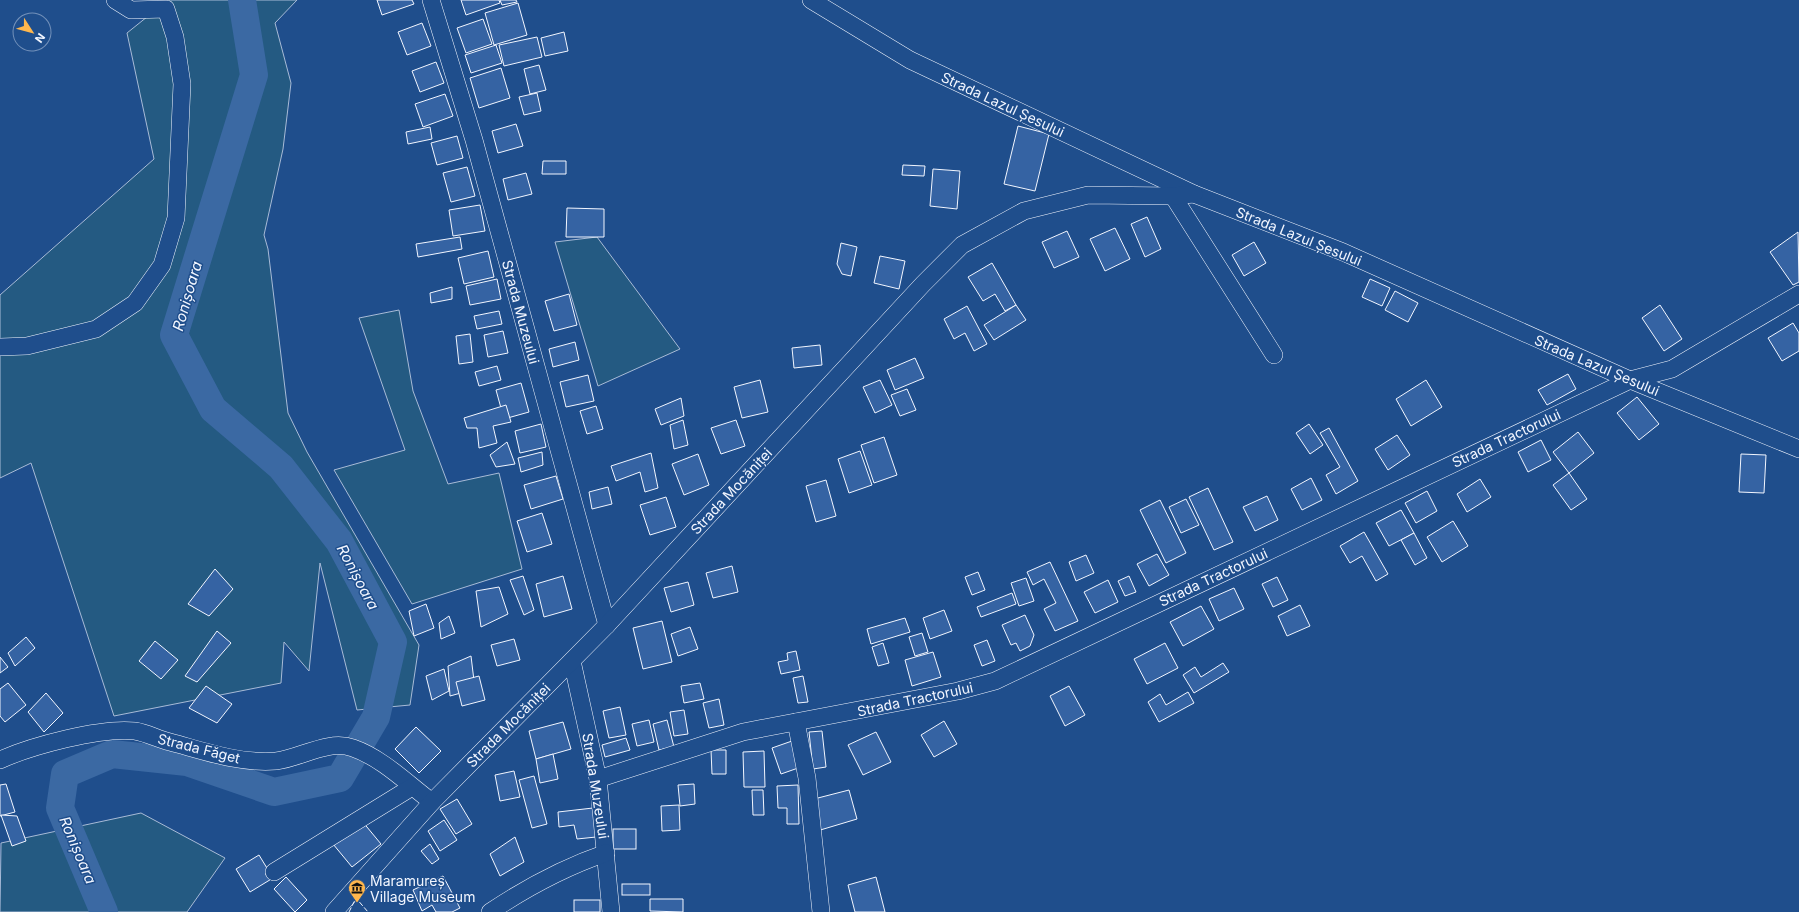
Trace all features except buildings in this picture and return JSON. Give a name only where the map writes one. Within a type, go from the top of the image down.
[{"type":"street","points":[[0,347],[27,346],[96,329],[135,303],[162,265],[176,218],[182,84],[176,37],[166,5],[131,10],[115,0]]},
{"type":"street","name":"Strada Muzeului","points":[[431,0],[474,140],[607,625]]},
{"type":"street","name":"Strada Lazul Șesului","points":[[811,0],[910,60],[1194,194],[1343,252],[1630,380],[1799,449]]},
{"type":"street","name":"Strada Mocăniței","points":[[334,912],[432,802],[607,625],[918,290],[962,245],[1024,211],[1088,195],[1173,196],[1194,194]]},
{"type":"street","points":[[1173,196],[1274,355]]},
{"type":"street","name":"Strada Tractorului","points":[[598,779],[744,732],[958,691],[995,681],[1630,380],[1672,369],[1799,294]]},
{"type":"street","name":"Strada Muzeului","points":[[572,661],[598,779],[611,912]]},
{"type":"street","points":[[796,722],[807,778],[821,912]]},
{"type":"street","name":"Strada Făget","points":[[0,760],[60,741],[113,731],[136,731],[228,758],[244,760],[276,761],[320,748],[334,746],[352,747],[376,759],[432,802]]},
{"type":"street","points":[[274,872],[412,787]]},
{"type":"street","points":[[490,912],[512,897],[578,862],[606,853]]},
{"type":"shaded area","points":[[168,0],[297,0],[275,23],[291,83],[283,149],[264,235],[268,249],[288,413],[307,452],[419,645],[410,705],[357,710],[320,563],[309,671],[284,642],[281,683],[114,716],[31,463],[0,478],[0,295],[154,159],[127,33]]},
{"type":"shaded area","points":[[597,237],[680,349],[598,386],[555,242]]},
{"type":"shaded area","points":[[399,310],[413,391],[448,484],[499,473],[522,569],[412,604],[334,470],[405,450],[359,318]]},
{"type":"shaded area","points":[[141,813],[225,858],[187,912],[0,912],[1,843]]},
{"type":"waterway","name":"Ronișoara","points":[[104,912],[60,808],[65,774],[112,754],[187,762],[274,792],[340,778],[376,717],[393,642],[339,541],[281,467],[213,409],[174,335],[254,75],[242,0]]},
{"type":"fence","points":[[349,912],[356,898],[368,912]]},
{"type":"place","name":"Maramureș Village Museum","points":[[357,903]]}]
